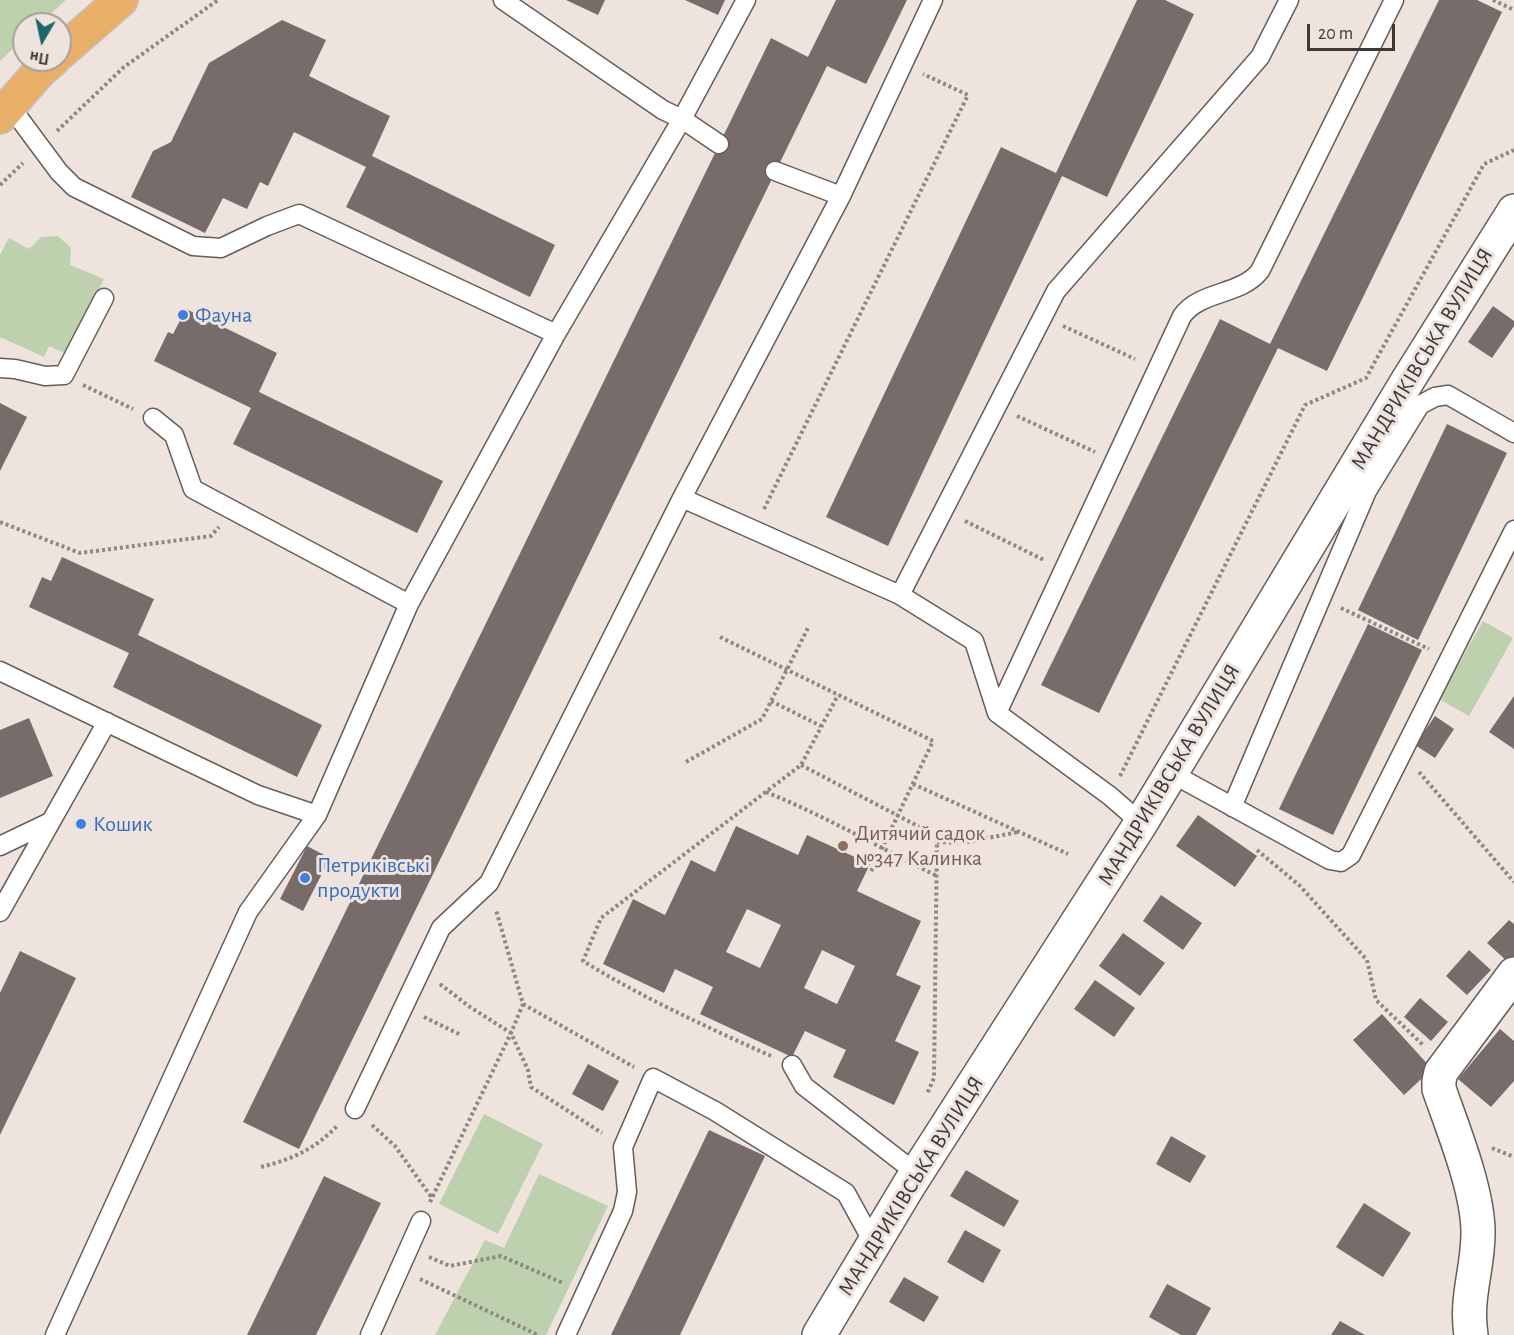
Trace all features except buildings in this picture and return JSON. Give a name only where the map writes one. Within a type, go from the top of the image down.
[{"type":"main road","points":[[72,43],[121,0]]},
{"type":"main road","points":[[5,111],[39,72]]},
{"type":"street","name":"МАНДРИКІВСЬКА ВУЛИЦЯ","points":[[819,1335],[916,1173],[1141,823],[1413,372],[1514,210]]},
{"type":"street","points":[[1471,1335],[1469,1300],[1478,1230],[1475,1206],[1463,1159],[1439,1089],[1439,1081],[1445,1066],[1514,975]]},
{"type":"lane","points":[[503,0],[663,110],[682,119],[719,144]]},
{"type":"lane","points":[[56,1335],[248,912],[316,815],[410,604],[556,334],[682,119],[746,0]]},
{"type":"lane","points":[[355,1109],[441,927],[489,883],[682,498],[841,196],[933,0]]},
{"type":"lane","points":[[900,595],[1056,291],[1260,57],[1289,0]]},
{"type":"lane","points":[[997,713],[1182,316],[1189,306],[1244,285],[1253,280],[1260,271],[1394,0]]},
{"type":"lane","points":[[5,111],[40,147],[74,188],[194,246],[221,248],[299,214],[556,334]]},
{"type":"lane","points":[[775,171],[841,196]]},
{"type":"lane","points":[[0,368],[45,376],[64,375],[104,298]]},
{"type":"lane","points":[[1232,807],[1367,491],[1420,405],[1435,397],[1448,395],[1514,433]]},
{"type":"lane","points":[[153,418],[174,435],[193,489],[410,604]]},
{"type":"lane","points":[[682,498],[900,595],[974,641],[997,713],[1110,796],[1141,823]]},
{"type":"lane","points":[[1171,774],[1330,860],[1341,862],[1351,855],[1514,530]]},
{"type":"lane","points":[[0,671],[258,795],[316,815]]},
{"type":"lane","points":[[0,912],[107,722]]},
{"type":"lane","points":[[0,846],[50,822]]},
{"type":"lane","points":[[792,1065],[804,1086],[916,1173]]},
{"type":"lane","points":[[566,1335],[623,1211],[627,1192],[623,1148],[653,1078],[715,1110],[846,1193],[874,1244]]},
{"type":"lane","points":[[370,1335],[421,1221]]},
{"type":"path","points":[[0,185],[124,67],[218,0]]},
{"type":"path","points":[[1493,0],[1514,10]]},
{"type":"path","points":[[754,530],[968,95],[903,66]]},
{"type":"path","points":[[1110,796],[1305,405],[1366,378],[1484,164],[1514,150]]},
{"type":"path","points":[[1043,316],[1158,369]]},
{"type":"path","points":[[64,375],[153,418]]},
{"type":"path","points":[[997,407],[1114,461]]},
{"type":"path","points":[[0,522],[80,553],[211,536],[232,510]]},
{"type":"path","points":[[943,511],[1064,569]]},
{"type":"path","points":[[1320,598],[1449,658]]},
{"type":"path","points":[[686,762],[762,719],[809,626]]},
{"type":"path","points":[[720,637],[933,741],[870,874]]},
{"type":"path","points":[[792,1065],[682,1016],[584,961],[602,918],[801,765],[838,695]]},
{"type":"path","points":[[771,701],[822,726]]},
{"type":"path","points":[[1403,754],[1514,882]]},
{"type":"path","points":[[801,765],[937,836],[934,1078],[924,1103]]},
{"type":"path","points":[[913,784],[1068,854]]},
{"type":"path","points":[[766,792],[812,811],[937,876]]},
{"type":"path","points":[[937,843],[962,843],[1019,831]]},
{"type":"path","points":[[1254,847],[1299,885],[1367,960],[1376,1000],[1445,1066]]},
{"type":"path","points":[[421,1221],[523,1004],[489,883]]},
{"type":"path","points":[[421,969],[470,1007],[511,1033],[528,1070],[531,1087],[623,1148]]},
{"type":"path","points":[[523,1004],[653,1078]]},
{"type":"path","points":[[403,1006],[461,1035]]},
{"type":"path","points":[[261,1167],[288,1160],[322,1141],[355,1109],[395,1146],[432,1198]]},
{"type":"path","points":[[409,1248],[450,1266],[501,1256],[585,1294]]},
{"type":"path","points":[[399,1269],[538,1335]]},
{"type":"green space","points":[[0,0],[66,0],[52,12],[12,12],[12,50],[0,61]]},
{"type":"green space","points":[[58,236],[71,248],[70,265],[104,279],[66,354],[49,346],[44,357],[0,337],[0,255],[9,238],[29,249],[41,237]]},
{"type":"green space","points":[[1483,621],[1513,638],[1469,716],[1439,699]]},
{"type":"green space","points":[[484,1114],[543,1144],[498,1234],[439,1204]]},
{"type":"green space","points":[[539,1174],[608,1206],[546,1335],[435,1335],[485,1240],[504,1248]]},
{"type":"place","name":"Фауна","points":[[183,315]]},
{"type":"place","name":"Кошик","points":[[81,824]]},
{"type":"place","name":"Дитячий садок №347 Калинка","points":[[843,846]]},
{"type":"place","name":"Петриківські продукти","points":[[305,878]]}]
